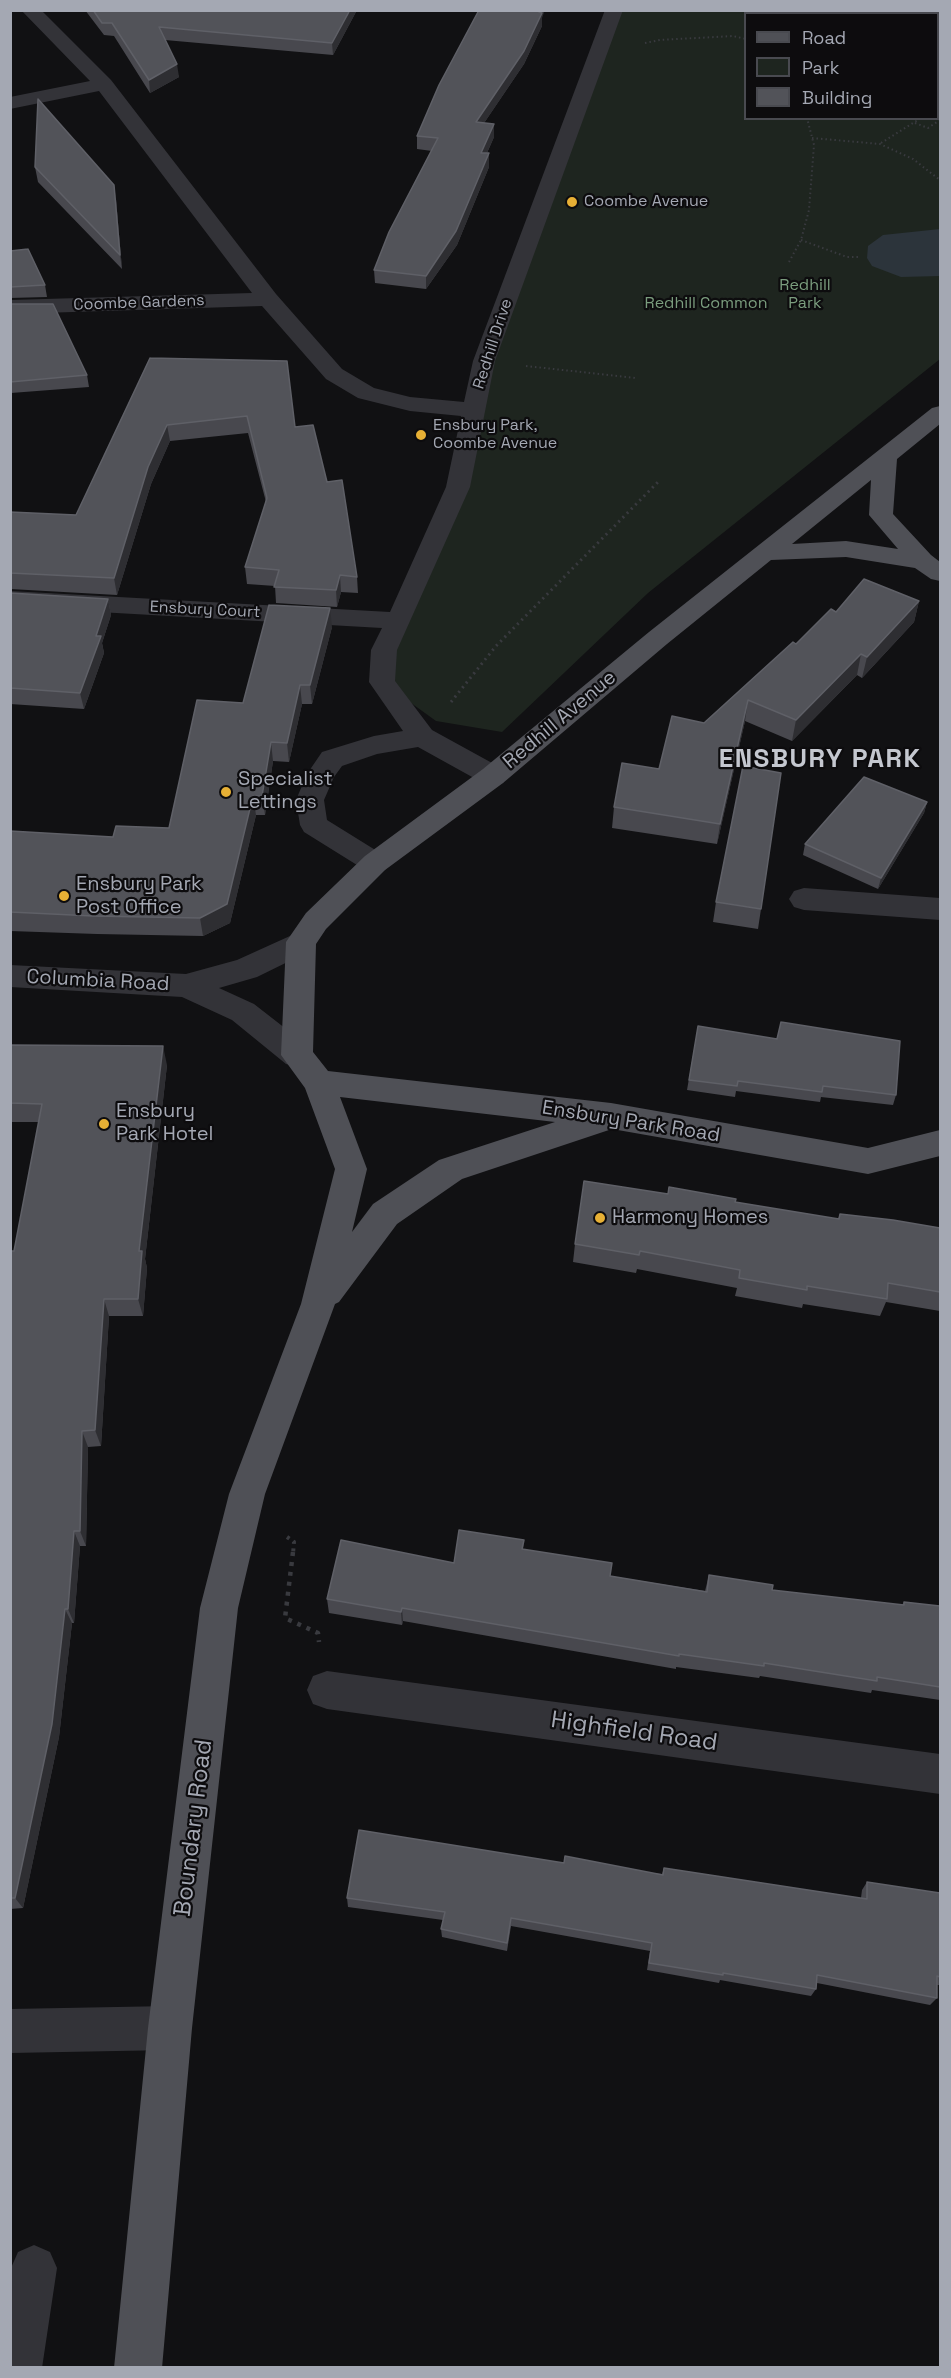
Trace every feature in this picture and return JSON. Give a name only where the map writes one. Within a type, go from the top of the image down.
[{"type":"main road","name":"Redhill Avenue","points":[[301,942],[316,921],[375,863],[493,776],[658,638],[940,413]]},
{"type":"main road","points":[[885,456],[881,515],[931,567]]},
{"type":"main road","points":[[764,554],[846,549],[931,567]]},
{"type":"main road","points":[[301,942],[297,1055],[319,1082]]},
{"type":"main road","name":"Ensbury Park Road","points":[[319,1082],[611,1116],[868,1161],[940,1143]]},
{"type":"main road","name":"Boundary Road","points":[[138,2367],[170,2028],[219,1608],[245,1503],[318,1304],[351,1169],[319,1082]]},
{"type":"main road","name":"Boundary Road","points":[[318,1304],[385,1214],[451,1169],[611,1116]]},
{"type":"street","points":[[30,10],[104,84],[268,299],[334,374],[366,393],[410,404],[473,410]]},
{"type":"street","name":"Redhill Drive","points":[[493,776],[422,737],[382,682],[384,650],[458,487],[484,361],[614,10]]},
{"type":"street","points":[[10,103],[104,84]]},
{"type":"street","name":"Coombe Gardens","points":[[10,307],[268,299]]},
{"type":"street","name":"Ensbury Court","points":[[10,599],[399,621]]},
{"type":"street","points":[[375,863],[314,825],[310,800],[321,774],[332,759],[374,745],[422,737]]},
{"type":"street","points":[[804,899],[940,909]]},
{"type":"street","name":"Columbia Road","points":[[10,976],[186,986],[246,969],[301,942]]},
{"type":"street","name":"Columbia Road","points":[[186,986],[243,1012],[297,1055]]},
{"type":"street","name":"Highfield Road","points":[[327,1690],[940,1774]]},
{"type":"street","points":[[10,2031],[170,2028]]},
{"type":"street","points":[[18,2367],[34,2268]]},
{"type":"path","points":[[597,53],[660,40],[733,36],[744,39]]},
{"type":"path","points":[[789,262],[801,240],[809,210],[814,165],[812,138],[808,120]]},
{"type":"path","points":[[880,144],[918,120]]},
{"type":"path","points":[[914,123],[928,128],[940,120]]},
{"type":"path","points":[[812,138],[880,144],[914,159],[940,180]]},
{"type":"path","points":[[801,240],[847,257],[860,257]]},
{"type":"path","points":[[484,361],[636,378]]},
{"type":"path","points":[[422,737],[496,646],[658,482]]},
{"type":"path","points":[[245,1503],[294,1542],[285,1618],[318,1633],[327,1690]]},
{"type":"green space","name":"Redhill Common","points":[[614,11],[940,11],[940,359],[648,593],[502,732],[436,721],[382,682],[399,621]]},
{"type":"shaded area","points":[[940,229],[940,276],[901,277],[872,266],[867,258],[868,246],[883,235]]},
{"type":"building","points":[[93,10],[350,10],[332,43],[159,27],[177,64],[149,80],[112,23],[102,23]]},
{"type":"building","points":[[479,10],[540,10],[539,12],[542,13],[524,51],[476,122],[494,124],[481,153],[489,153],[456,231],[426,276],[374,270],[389,232],[438,138],[417,136],[439,85]]},
{"type":"building","points":[[38,99],[114,185],[120,255],[35,167]]},
{"type":"building","points":[[28,249],[45,285],[10,287],[10,251]]},
{"type":"building","points":[[10,304],[53,304],[87,375],[10,382]]},
{"type":"building","points":[[150,358],[287,361],[295,427],[313,425],[327,482],[342,480],[357,577],[340,575],[336,590],[274,587],[279,570],[245,567],[267,498],[247,416],[167,425],[148,467],[114,578],[10,573],[10,512],[76,515]]},
{"type":"building","points":[[864,579],[919,601],[867,657],[861,654],[796,720],[748,700],[720,824],[614,807],[622,763],[659,769],[672,716],[704,723],[793,642],[796,644],[831,609],[836,612]]},
{"type":"building","points":[[10,593],[108,599],[96,636],[101,636],[80,693],[10,688]]},
{"type":"building","points":[[269,605],[330,608],[310,685],[300,685],[287,743],[271,742],[262,796],[253,796],[227,904],[200,918],[10,912],[10,831],[113,837],[116,826],[169,828],[197,700],[243,703]]},
{"type":"building","points":[[743,766],[781,773],[761,909],[716,902]]},
{"type":"building","points":[[864,777],[927,802],[881,878],[805,844]]},
{"type":"building","points":[[781,1022],[900,1041],[896,1095],[823,1086],[822,1092],[738,1081],[737,1086],[689,1080],[698,1026],[777,1039]]},
{"type":"building","points":[[10,1045],[163,1046],[139,1251],[142,1251],[138,1299],[104,1299],[95,1430],[82,1431],[80,1531],[74,1531],[68,1609],[65,1609],[52,1724],[15,1898],[10,1898],[10,1251],[14,1251],[42,1104],[10,1103]]},
{"type":"building","points":[[584,1181],[668,1194],[669,1187],[736,1199],[735,1202],[839,1219],[840,1214],[940,1228],[940,1292],[888,1283],[887,1299],[807,1286],[807,1290],[739,1278],[740,1270],[640,1251],[639,1255],[575,1244]]},
{"type":"building","points":[[459,1530],[524,1540],[522,1549],[612,1563],[610,1576],[707,1592],[709,1575],[773,1585],[772,1590],[904,1605],[904,1602],[940,1606],[940,1687],[877,1677],[877,1681],[764,1663],[764,1666],[679,1654],[679,1656],[402,1608],[401,1612],[327,1599],[341,1540],[454,1563]]},
{"type":"building","points":[[359,1830],[564,1863],[565,1856],[663,1875],[664,1868],[867,1899],[867,1882],[940,1893],[940,1977],[937,1976],[937,1998],[817,1975],[816,1989],[649,1963],[652,1943],[511,1918],[507,1943],[441,1929],[445,1912],[347,1898]]},
{"type":"place","name":"Coombe Avenue","points":[[572,202]]},
{"type":"place","name":"Ensbury Park, Coombe Avenue","points":[[421,435]]},
{"type":"place","name":"Specialist Lettings","points":[[226,792]]},
{"type":"place","name":"Ensbury Park Post Office","points":[[64,896]]},
{"type":"place","name":"Ensbury Park Hotel","points":[[104,1124]]},
{"type":"place","name":"Harmony Homes","points":[[600,1218]]},
{"type":"district","name":"ENSBURY PARK","points":[[820,760]]},
{"type":"park label","name":"Redhill Park","points":[[805,295]]}]
